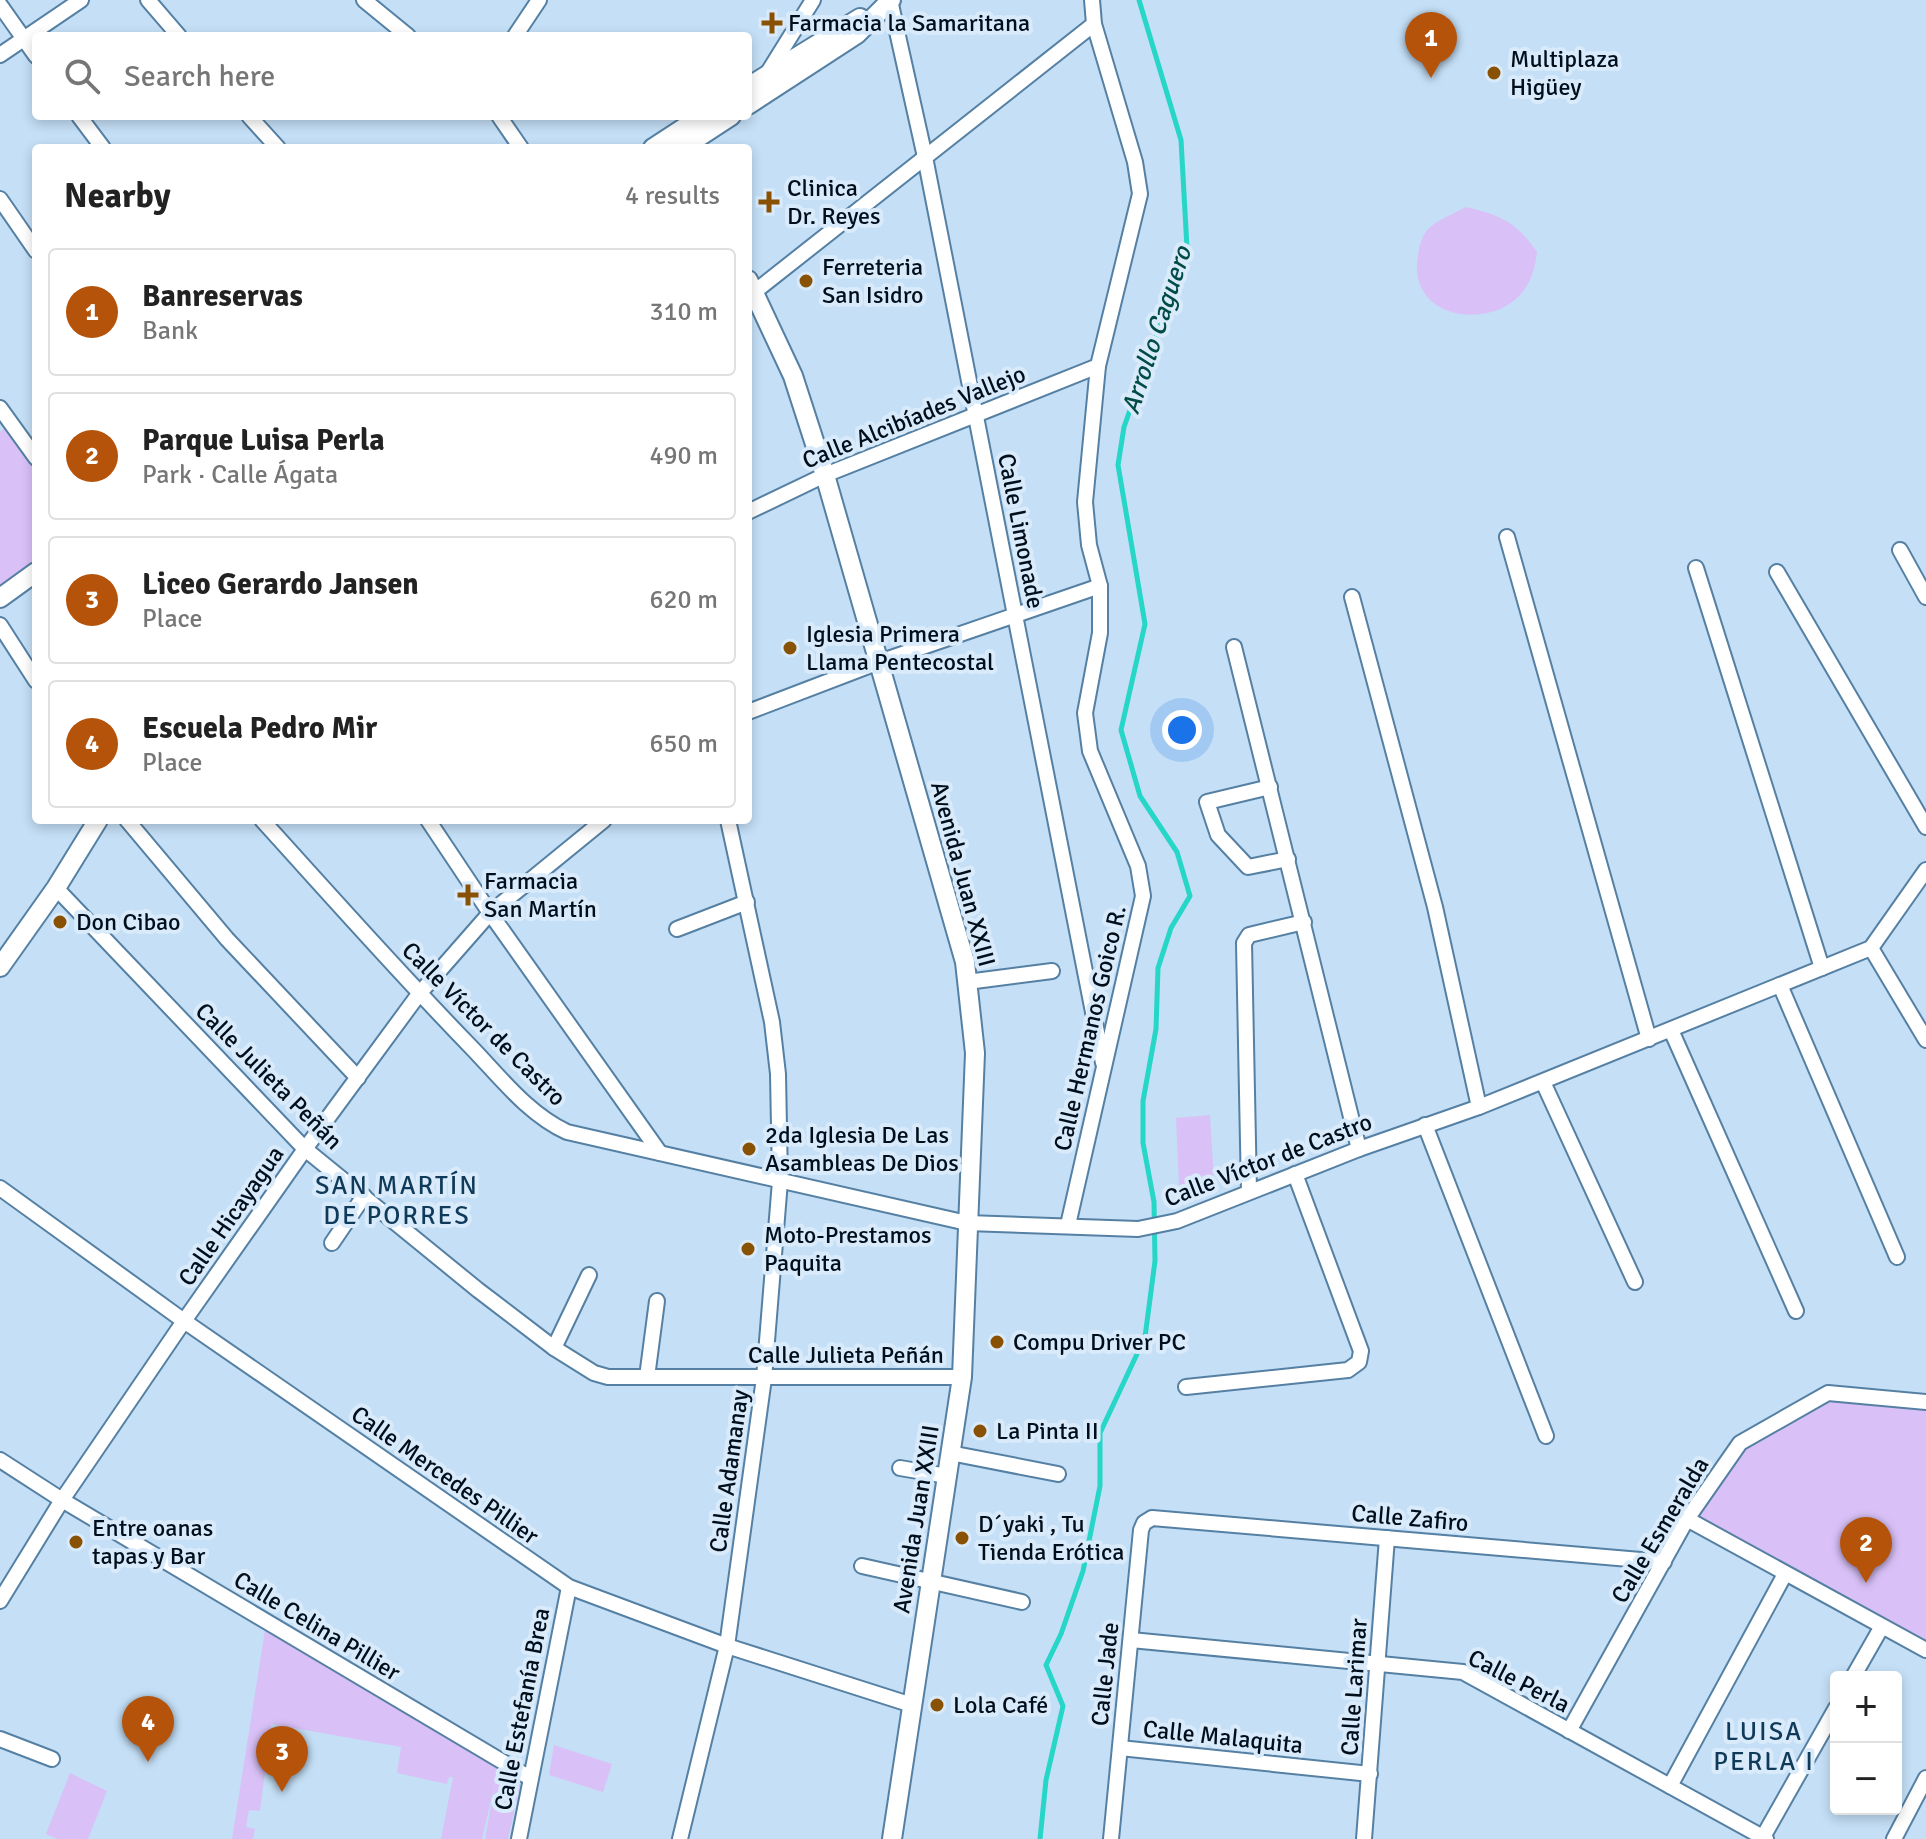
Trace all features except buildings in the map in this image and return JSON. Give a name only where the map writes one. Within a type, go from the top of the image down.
[{"type":"main road","points":[[752,84],[890,0]]},
{"type":"main road","points":[[752,102],[857,34],[890,0]]},
{"type":"main road","points":[[682,144],[699,120]]},
{"type":"main road","points":[[682,144],[724,120]]},
{"type":"main road","name":"Avenida Juan XXIII","points":[[752,294],[793,376],[825,475],[965,962],[975,1053],[962,1377],[892,1839]]},
{"type":"main road","points":[[0,598],[32,575]]},
{"type":"main road","points":[[0,967],[56,888],[96,824]]},
{"type":"street","points":[[32,32],[81,0]]},
{"type":"street","points":[[148,0],[176,32]]},
{"type":"street","points":[[364,0],[403,32]]},
{"type":"street","points":[[518,32],[539,0]]},
{"type":"street","points":[[767,75],[813,0]]},
{"type":"street","name":"Calle Limonade","points":[[890,0],[925,157],[1104,1070]]},
{"type":"street","name":"Calle Hermanos Goico R.","points":[[1068,1225],[1143,896],[1138,866],[1090,751],[1085,713],[1100,633],[1100,586],[1089,545],[1085,502],[1098,366],[1140,194],[1135,162],[1094,24],[1092,0]]},
{"type":"street","points":[[0,5],[32,50]]},
{"type":"street","points":[[752,288],[1094,24]]},
{"type":"street","points":[[0,55],[32,32]]},
{"type":"street","points":[[82,120],[100,144]]},
{"type":"street","points":[[253,120],[274,144]]},
{"type":"street","points":[[502,120],[518,144]]},
{"type":"street","points":[[0,199],[32,245]]},
{"type":"street","name":"Calle Alcibíades Vallejo","points":[[752,510],[825,475],[1098,366]]},
{"type":"street","points":[[0,408],[32,452]]},
{"type":"street","points":[[1507,537],[1649,1039]]},
{"type":"street","points":[[1900,550],[1926,597]]},
{"type":"street","points":[[1696,568],[1822,968]]},
{"type":"street","points":[[1777,572],[1926,827]]},
{"type":"street","points":[[752,710],[879,662],[1100,586]]},
{"type":"street","points":[[1352,597],[1435,907],[1479,1107]]},
{"type":"street","points":[[0,625],[32,675]]},
{"type":"street","points":[[1234,647],[1359,1149]]},
{"type":"street","points":[[1270,787],[1207,802],[1218,835],[1248,867],[1288,859]]},
{"type":"street","points":[[130,824],[227,939],[358,1078]]},
{"type":"street","name":"Calle Víctor de Castro","points":[[266,824],[419,994],[528,1106],[549,1123],[567,1132],[967,1223],[1138,1229],[1177,1221],[1359,1149],[1543,1082],[1871,948]]},
{"type":"street","points":[[431,824],[660,1153]]},
{"type":"street","name":"Calle Hicayagua","points":[[0,1601],[62,1500],[184,1321],[419,994],[490,913],[597,824]]},
{"type":"street","name":"Calle Adamanay","points":[[680,1839],[727,1646],[764,1378],[780,1181],[778,1074],[772,1022],[729,824]]},
{"type":"street","points":[[1926,870],[1871,948],[1926,1040]]},
{"type":"street","name":"Calle Julieta Peñán","points":[[56,888],[305,1149],[478,1290],[554,1348],[594,1373],[608,1377],[962,1377]]},
{"type":"street","points":[[677,929],[747,902]]},
{"type":"street","points":[[1249,1192],[1244,943],[1249,935],[1304,922]]},
{"type":"street","points":[[967,982],[1052,971]]},
{"type":"street","points":[[1780,985],[1897,1257]]},
{"type":"street","points":[[1671,1030],[1796,1311]]},
{"type":"street","points":[[1543,1082],[1635,1282]]},
{"type":"street","points":[[1425,1125],[1546,1436]]},
{"type":"street","points":[[1186,1387],[1348,1370],[1359,1362],[1361,1351],[1295,1174]]},
{"type":"street","name":"Calle Mercedes Pillier","points":[[0,1188],[184,1321],[569,1587],[727,1646],[912,1705]]},
{"type":"street","points":[[332,1243],[364,1196]]},
{"type":"street","points":[[554,1348],[589,1275]]},
{"type":"street","points":[[647,1377],[657,1301]]},
{"type":"street","name":"Calle Esmeralda","points":[[1569,1731],[1687,1519],[1740,1443],[1828,1393],[1926,1402]]},
{"type":"street","points":[[950,1453],[1058,1474]]},
{"type":"street","name":"Calle Celina Pillier","points":[[0,1460],[62,1500],[530,1778]]},
{"type":"street","points":[[900,1468],[947,1476]]},
{"type":"street","name":"Calle Zafiro","points":[[1152,1518],[1664,1562]]},
{"type":"street","name":"Calle Jade","points":[[1111,1839],[1141,1530],[1144,1523],[1152,1518]]},
{"type":"street","points":[[1687,1519],[1926,1650]]},
{"type":"street","name":"Calle Larimar","points":[[1364,1839],[1387,1538]]},
{"type":"street","points":[[862,1566],[1022,1602]]},
{"type":"street","points":[[1670,1786],[1785,1574]]},
{"type":"street","name":"Calle Estefanía Brea","points":[[519,1839],[569,1587]]},
{"type":"street","points":[[1856,1671],[1881,1628]]},
{"type":"street","name":"Calle Perla","points":[[1131,1640],[1463,1672],[1765,1838]]},
{"type":"street","points":[[1765,1838],[1830,1719]]},
{"type":"street","points":[[0,1739],[52,1759]]},
{"type":"street","name":"Calle Malaquita","points":[[1120,1748],[1370,1774]]},
{"type":"street","points":[[1894,1839],[1926,1778]]},
{"type":"shaded area","points":[[1466,207],[1507,221],[1522,233],[1537,252],[1532,276],[1518,297],[1488,313],[1454,313],[1439,307],[1427,296],[1419,282],[1417,260],[1425,233],[1436,223]]},
{"type":"shaded area","points":[[11,423],[32,452],[32,575],[0,598],[0,432]]},
{"type":"shaded area","points":[[1210,1115],[1214,1181],[1179,1186],[1176,1118]]},
{"type":"shaded area","points":[[1828,1393],[1926,1402],[1926,1648],[1687,1519],[1740,1443]]},
{"type":"shaded area","points":[[265,1630],[521,1781],[508,1839],[485,1839],[495,1783],[482,1839],[441,1839],[453,1777],[449,1777],[447,1784],[397,1773],[401,1747],[271,1724],[260,1811],[249,1810],[246,1827],[255,1829],[253,1839],[232,1839]]},
{"type":"shaded area","points":[[554,1745],[612,1764],[603,1792],[549,1775]]},
{"type":"shaded area","points":[[70,1773],[107,1791],[88,1839],[57,1839],[46,1834]]},
{"type":"waterway","name":"Arrollo Caguero","points":[[1040,1839],[1046,1780],[1063,1706],[1046,1665],[1061,1634],[1083,1571],[1100,1486],[1100,1433],[1145,1337],[1155,1261],[1154,1202],[1143,1143],[1143,1101],[1156,1029],[1158,968],[1171,928],[1190,896],[1177,852],[1140,796],[1121,730],[1145,624],[1118,465],[1124,427],[1187,248],[1181,140],[1139,0]]},
{"type":"place","name":"Farmacia la Samaritana","points":[[772,23]]},
{"type":"place","name":"Multiplaza Higüey","points":[[1494,73]]},
{"type":"place","name":"Banreservas","points":[[1431,78]]},
{"type":"place","name":"Clinica Dr. Reyes","points":[[769,202]]},
{"type":"place","name":"Ferreteria San Isidro","points":[[806,281]]},
{"type":"place","name":"Iglesia Primera Llama Pentecostal","points":[[790,648]]},
{"type":"place","name":"Farmacia San Martín","points":[[468,895]]},
{"type":"place","name":"Don Cibao","points":[[60,922]]},
{"type":"place","name":"2da Iglesia De Las Asambleas De Dios","points":[[749,1149]]},
{"type":"place","name":"Moto-Prestamos Paquita","points":[[748,1249]]},
{"type":"place","name":"Compu Driver PC","points":[[997,1342]]},
{"type":"place","name":"La Pinta II","points":[[980,1431]]},
{"type":"place","name":"D´yaki , Tu Tienda Erótica","points":[[962,1538]]},
{"type":"place","name":"Entre oanas tapas y Bar","points":[[76,1542]]},
{"type":"place","name":"Parque Luisa Perla","points":[[1866,1583]]},
{"type":"place","name":"Lola Café","points":[[937,1705]]},
{"type":"place","name":"Escuela Pedro Mir","points":[[148,1762]]},
{"type":"place","name":"Liceo Gerardo Jansen","points":[[282,1792]]},
{"type":"district","name":"SAN MARTÍN DE PORRES","points":[[397,1200]]},
{"type":"district","name":"LUISA PERLA I","points":[[1764,1746]]}]
